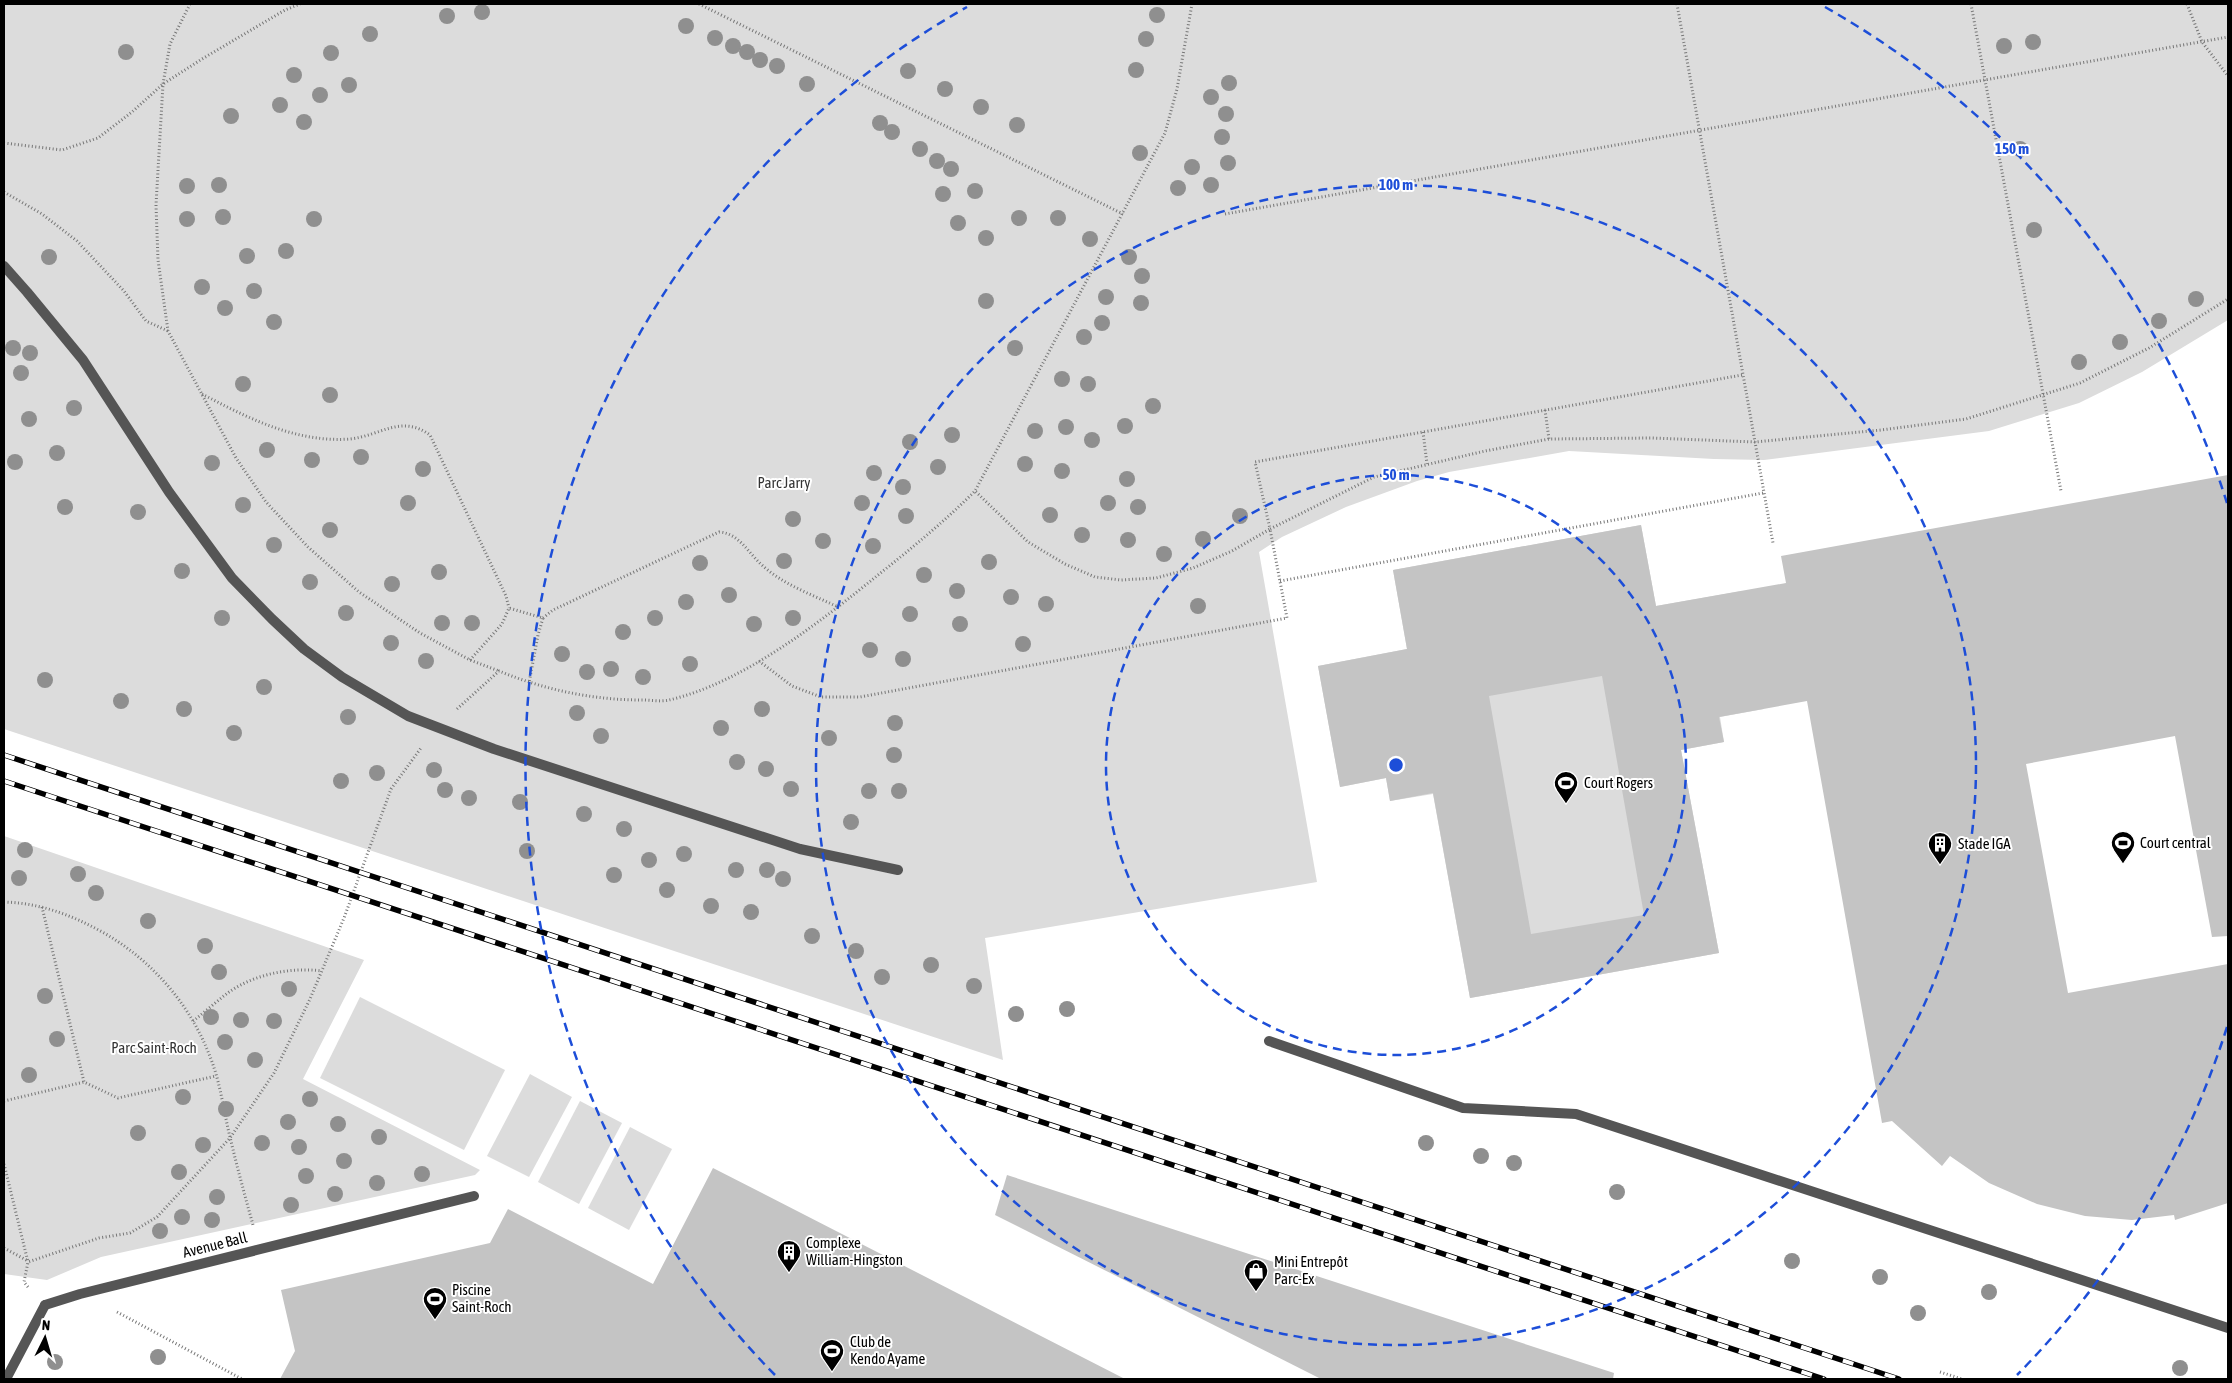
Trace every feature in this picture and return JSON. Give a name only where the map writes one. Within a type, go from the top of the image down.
[{"type":"street","points":[[4,266],[28,292],[83,360],[169,492],[232,578],[304,649],[342,677],[408,716],[494,749],[800,849],[898,870]]},
{"type":"street","points":[[1269,1041],[1463,1108],[1576,1114],[2228,1328]]},
{"type":"street","name":"Avenue Ball","points":[[45,1305],[80,1294],[474,1196]]},
{"type":"street","points":[[6,1379],[45,1305]]},
{"type":"path","points":[[190,4],[170,44],[163,84],[156,205],[158,260],[168,331],[236,458],[266,502],[308,547],[359,592],[420,633],[470,660],[529,683],[607,700],[668,701],[713,684],[759,661],[839,607],[943,523],[975,490],[1165,133],[1177,89],[1192,4]]},
{"type":"path","points":[[4,143],[62,150],[98,138],[132,112],[163,84],[202,59],[300,4]]},
{"type":"path","points":[[699,4],[1123,214]]},
{"type":"path","points":[[1676,4],[1773,543]]},
{"type":"path","points":[[1971,4],[2061,491]]},
{"type":"path","points":[[2187,4],[2202,42],[2228,76]]},
{"type":"path","points":[[1225,214],[2228,38]]},
{"type":"path","points":[[4,192],[42,214],[77,241],[124,291],[146,321],[168,331]]},
{"type":"path","points":[[975,490],[1028,542],[1065,564],[1095,577],[1121,580],[1156,578],[1192,568],[1232,551],[1270,528],[1374,478],[1427,464],[1549,439],[1652,438],[1755,442],[1881,430],[1966,418],[2080,383],[2149,348],[2228,299]]},
{"type":"path","points":[[759,661],[792,686],[821,697],[860,697],[1287,618],[1255,462],[1742,375]]},
{"type":"path","points":[[201,394],[251,419],[282,430],[325,439],[351,438],[404,425],[418,427],[430,435],[506,596],[509,608],[502,624],[470,660]]},
{"type":"path","points":[[1545,410],[1549,439]]},
{"type":"path","points":[[1423,432],[1427,464]]},
{"type":"path","points":[[1280,581],[1763,493]]},
{"type":"path","points":[[529,683],[543,618],[552,610],[719,532],[729,532],[764,566],[793,586],[839,607]]},
{"type":"path","points":[[509,608],[543,618]]},
{"type":"path","points":[[4,1248],[28,1262],[99,1238],[130,1232],[157,1217],[230,1138],[274,1073],[310,999],[350,903],[391,789],[436,728],[499,671]]},
{"type":"path","points":[[4,902],[42,906],[83,921],[126,946],[162,977],[193,1021],[206,1047],[216,1076],[259,1250]]},
{"type":"path","points":[[42,906],[84,1082]]},
{"type":"path","points":[[193,1021],[230,991],[249,982],[284,971],[305,969],[322,971]]},
{"type":"path","points":[[4,1101],[84,1082],[118,1098],[216,1076]]},
{"type":"path","points":[[4,1164],[28,1262],[24,1282],[45,1305]]},
{"type":"path","points":[[80,1294],[242,1379]]},
{"type":"path","points":[[1940,1372],[1962,1379]]},
{"type":"green space","name":"Parc Jarry","points":[[4,4],[2228,4],[2228,320],[2142,372],[2079,403],[1989,431],[1764,460],[1569,451],[1449,472],[1417,481],[1346,507],[1282,537],[1259,552],[1317,882],[985,938],[1003,1060],[4,729]]},
{"type":"green space","points":[[1641,525],[1656,606],[1742,591],[1764,709],[1720,717],[1724,742],[1681,750],[1719,953],[1470,998],[1433,794],[1390,801],[1386,778],[1340,787],[1318,666],[1407,649],[1393,570]]},
{"type":"green space","name":"Parc Saint-Roch","points":[[4,836],[364,960],[303,1079],[480,1170],[475,1175],[101,1257],[47,1280],[4,1274]]},
{"type":"green space","points":[[360,997],[505,1070],[464,1150],[320,1078]]},
{"type":"green space","points":[[530,1074],[572,1097],[529,1177],[487,1156]]},
{"type":"green space","points":[[580,1101],[622,1123],[579,1204],[538,1182]]},
{"type":"green space","points":[[630,1127],[672,1149],[629,1230],[588,1208]]},
{"type":"building","name":"Stade IGA","points":[[2228,475],[2228,936],[2212,937],[2175,736],[2026,764],[2068,993],[2228,964],[2228,1203],[2175,1220],[2174,1215],[2132,1220],[2085,1216],[2037,1204],[1989,1183],[1950,1156],[1942,1166],[1892,1121],[1882,1123],[1807,701],[1719,717],[1724,742],[1681,750],[1719,953],[1470,998],[1433,793],[1390,801],[1386,778],[1340,787],[1318,666],[1407,649],[1393,570],[1641,525],[1656,606],[1786,583],[1781,556]],"holes":[[[1602,676],[1644,915],[1531,934],[1489,696]]]},
{"type":"building","points":[[713,1168],[1125,1379],[280,1379],[295,1351],[281,1290],[490,1243],[508,1209],[653,1284]]},
{"type":"building","name":"Mini Entrepôt Parc-Ex","points":[[1007,1175],[1614,1373],[1613,1379],[1321,1379],[995,1215]]},
{"type":"railway","points":[[4,755],[1899,1379]]},
{"type":"railway","points":[[4,781],[1824,1379]]},
{"type":"place","name":"Court Rogers","points":[[1566,804]]},
{"type":"place","name":"Court central","points":[[2123,864]]},
{"type":"place","name":"Stade IGA","points":[[1940,865]]},
{"type":"place","name":"Complexe William-Hingston","points":[[789,1273]]},
{"type":"place","name":"Mini Entrepôt Parc-Ex","points":[[1256,1292]]},
{"type":"place","name":"Piscine Saint-Roch","points":[[435,1320]]},
{"type":"place","name":"Club de Kendo Ayame","points":[[832,1372]]}]
